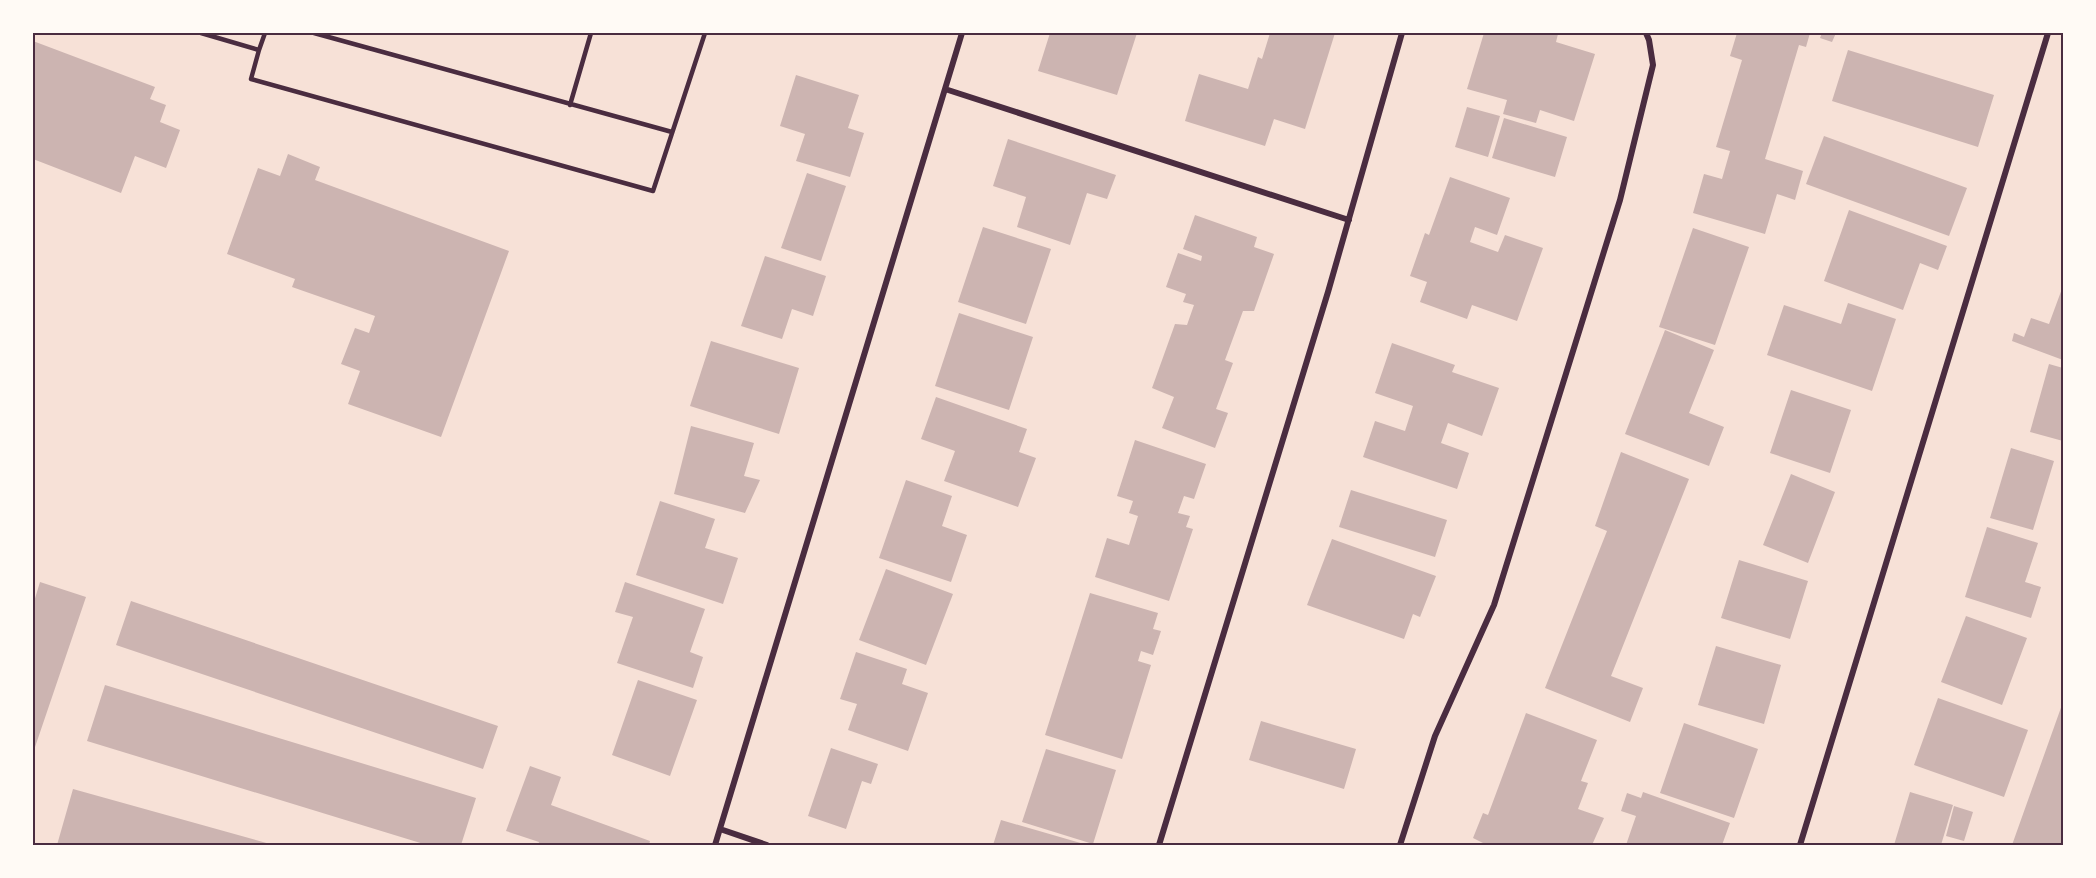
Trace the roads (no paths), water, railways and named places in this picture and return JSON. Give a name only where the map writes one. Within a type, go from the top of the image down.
[{"type":"street","points":[[715,845],[962,33]]},
{"type":"street","points":[[1159,845],[1349,220],[1402,33]]},
{"type":"street","points":[[1400,845],[1435,736],[1494,605],[1620,200],[1653,65],[1646,33]]},
{"type":"street","points":[[1800,845],[2048,33]]},
{"type":"street","points":[[945,88],[1349,220]]},
{"type":"street","points":[[720,829],[767,845]]},
{"type":"lane","points":[[201,33],[259,50]]},
{"type":"lane","points":[[265,33],[250,79],[653,191],[705,33]]},
{"type":"lane","points":[[314,33],[672,132]]},
{"type":"lane","points":[[570,105],[591,33]]}]
